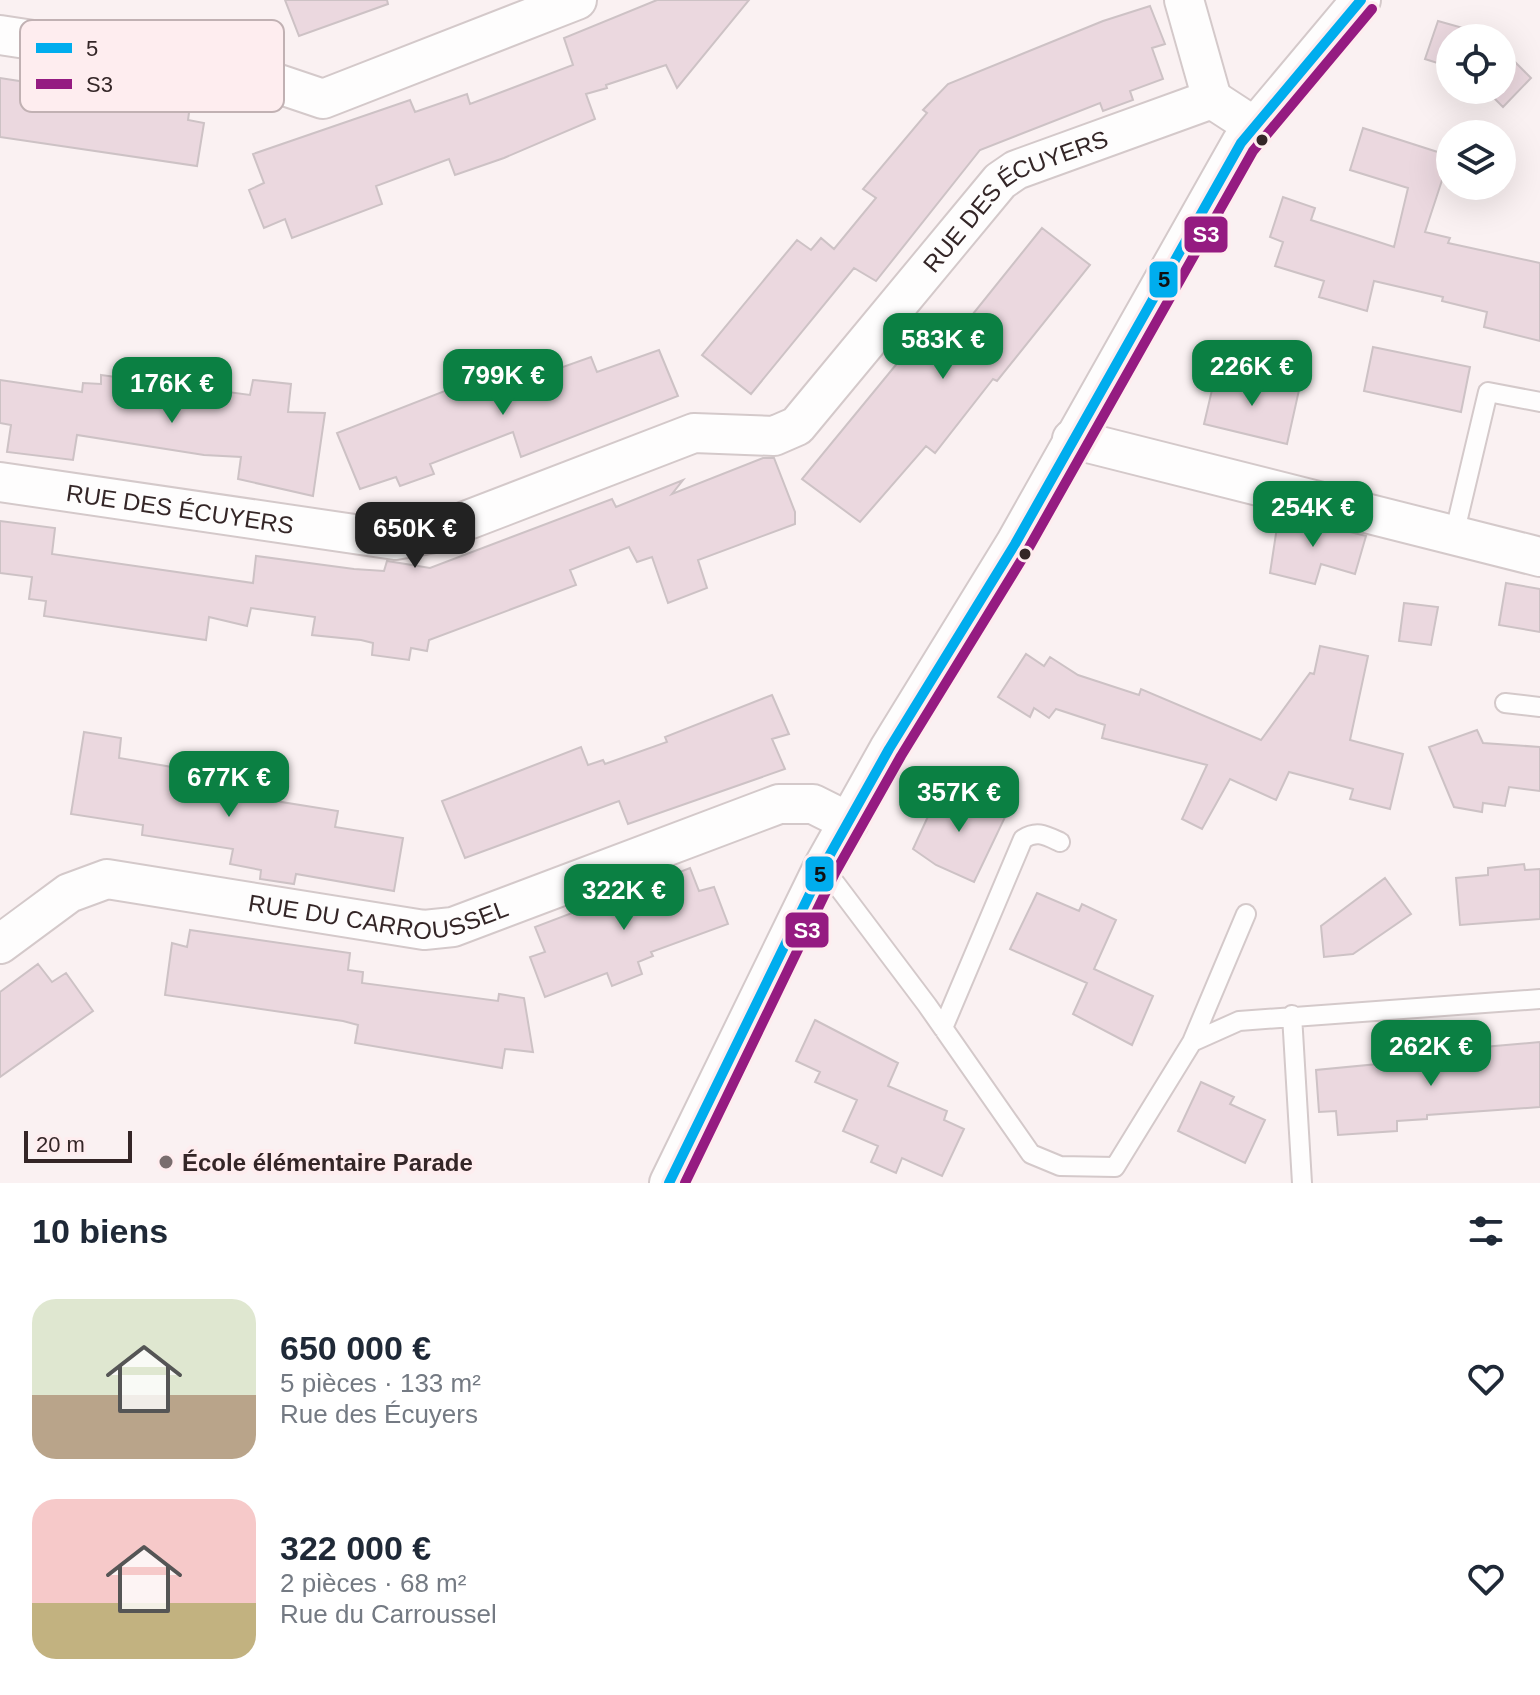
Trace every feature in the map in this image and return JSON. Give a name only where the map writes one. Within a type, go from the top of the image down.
[{"type":"street","points":[[284,86],[323,99],[577,0]]},
{"type":"street","points":[[1184,0],[1212,99],[1255,127]]},
{"type":"street","points":[[669,1183],[823,867],[889,749],[1015,544],[1241,143],[1361,0]]},
{"type":"street","points":[[0,35],[20,38]]},
{"type":"street","name":"RUE DES ÉCUYERS","points":[[0,482],[395,540],[434,533],[694,433],[774,436],[797,426],[1000,181],[1016,170],[1212,99]]},
{"type":"street","points":[[1072,439],[1540,557]]},
{"type":"street","name":"RUE DU CARROUSSEL","points":[[0,944],[69,893],[107,879],[424,930],[453,927],[779,804],[813,804],[849,822]]},
{"type":"lane","points":[[1454,535],[1488,392],[1540,402]]},
{"type":"lane","points":[[1505,703],[1540,707]]},
{"type":"lane","points":[[943,1028],[1023,839],[1032,833],[1042,833],[1060,842]]},
{"type":"lane","points":[[823,867],[943,1028],[1031,1154],[1060,1166],[1115,1167],[1192,1042],[1246,914]]},
{"type":"lane","points":[[1192,1042],[1239,1021],[1540,999]]},
{"type":"lane","points":[[1292,1015],[1302,1183]]},
{"type":"building","points":[[285,0],[387,0],[388,4],[299,36]]},
{"type":"building","points":[[657,0],[749,0],[677,88],[666,65],[606,85],[607,88],[586,94],[595,119],[504,158],[455,175],[449,159],[376,186],[382,204],[292,238],[285,219],[264,228],[249,190],[264,183],[253,154],[410,100],[415,112],[467,94],[470,104],[573,65],[564,38]]},
{"type":"building","points":[[1150,6],[1165,44],[1152,48],[1163,79],[1130,91],[1133,100],[1103,111],[1100,103],[980,150],[876,281],[854,268],[751,394],[702,355],[797,240],[811,250],[821,238],[834,249],[876,198],[863,189],[927,113],[923,110],[948,84],[1103,21]]},
{"type":"building","points":[[1436,27],[1436,63],[1425,59]]},
{"type":"building","points":[[1516,63],[1531,78],[1516,94]]},
{"type":"building","points":[[0,78],[20,81],[20,112],[189,112],[188,120],[204,123],[197,166],[0,137]]},
{"type":"building","points":[[1363,128],[1436,151],[1436,199],[1425,232],[1450,238],[1448,243],[1540,263],[1540,341],[1484,327],[1487,312],[1442,301],[1443,297],[1374,281],[1367,311],[1319,297],[1324,281],[1275,266],[1283,242],[1270,237],[1283,197],[1315,208],[1311,220],[1394,247],[1408,188],[1350,170]]},
{"type":"building","points":[[1042,228],[1090,265],[935,453],[926,446],[860,522],[802,479],[918,338],[940,355]]},
{"type":"building","points":[[1373,347],[1470,367],[1461,412],[1364,391]]},
{"type":"building","points":[[659,350],[678,396],[521,457],[513,432],[430,464],[434,474],[400,486],[396,477],[360,489],[337,433],[478,378],[484,395],[591,357],[597,372]]},
{"type":"building","points":[[1216,373],[1299,390],[1287,444],[1204,424]]},
{"type":"building","points":[[101,375],[250,395],[253,380],[291,384],[288,412],[325,413],[313,496],[238,479],[241,457],[204,455],[77,435],[73,460],[7,452],[11,425],[0,423],[0,380],[82,392],[83,383],[101,384]]},
{"type":"building","points":[[763,458],[774,458],[795,512],[795,524],[698,560],[707,588],[668,603],[652,557],[637,562],[629,547],[570,570],[576,585],[429,640],[427,651],[411,648],[409,660],[372,655],[373,643],[312,635],[315,617],[251,608],[247,626],[209,617],[206,640],[44,616],[46,601],[29,599],[32,577],[0,573],[0,521],[55,528],[52,554],[253,583],[256,556],[354,569],[384,571],[387,561],[430,568],[612,499],[616,507],[683,480],[672,494]]},
{"type":"building","points":[[1279,514],[1366,536],[1355,574],[1321,564],[1315,584],[1270,573]]},
{"type":"building","points":[[1506,583],[1540,589],[1540,632],[1499,625]]},
{"type":"building","points":[[1404,603],[1438,607],[1431,645],[1399,641]]},
{"type":"building","points":[[1320,646],[1368,656],[1350,740],[1403,754],[1390,809],[1350,799],[1353,789],[1289,772],[1276,800],[1230,779],[1202,829],[1182,819],[1207,765],[1102,738],[1105,725],[1056,709],[1049,718],[1034,708],[1030,717],[998,697],[1026,654],[1044,666],[1050,657],[1078,675],[1139,695],[1141,689],[1261,740],[1310,673],[1314,674]]},
{"type":"building","points":[[772,695],[789,734],[772,739],[785,769],[628,824],[619,801],[465,858],[442,801],[581,747],[588,765],[603,760],[605,764],[667,742],[665,737]]},
{"type":"building","points":[[1477,730],[1483,743],[1540,747],[1540,791],[1509,787],[1505,806],[1483,803],[1482,812],[1454,807],[1429,747]]},
{"type":"building","points":[[84,732],[121,738],[119,758],[190,770],[192,763],[230,767],[225,793],[338,811],[335,827],[403,838],[394,891],[296,874],[294,884],[260,879],[261,870],[230,864],[233,849],[142,835],[143,825],[71,814]]},
{"type":"building","points":[[942,786],[1006,815],[974,882],[936,865],[913,849]]},
{"type":"building","points":[[1524,864],[1525,870],[1540,869],[1540,919],[1460,925],[1456,878],[1488,875],[1488,868]]},
{"type":"building","points":[[690,868],[699,891],[714,887],[728,924],[651,952],[653,956],[638,962],[642,974],[612,986],[607,973],[545,997],[530,957],[545,952],[535,927]]},
{"type":"building","points":[[1385,878],[1411,914],[1353,954],[1324,957],[1321,926]]},
{"type":"building","points":[[1037,893],[1079,911],[1082,904],[1116,920],[1094,969],[1153,996],[1132,1045],[1073,1014],[1087,983],[1010,949]]},
{"type":"building","points":[[190,930],[350,953],[348,970],[363,972],[362,983],[498,1001],[499,994],[524,998],[533,1052],[505,1049],[502,1068],[355,1043],[358,1025],[343,1021],[165,995],[172,943],[187,947]]},
{"type":"building","points":[[38,964],[52,982],[66,973],[93,1011],[0,1077],[0,992]]},
{"type":"building","points":[[815,1020],[898,1063],[888,1086],[947,1111],[944,1120],[964,1129],[942,1176],[902,1158],[896,1173],[871,1162],[878,1146],[843,1131],[857,1100],[815,1082],[820,1072],[796,1061]]},
{"type":"building","points":[[1540,1042],[1540,1107],[1427,1115],[1427,1119],[1397,1121],[1397,1131],[1338,1135],[1336,1111],[1319,1112],[1316,1070],[1461,1056],[1461,1049]]},
{"type":"building","points":[[1201,1082],[1234,1097],[1230,1104],[1265,1120],[1245,1163],[1178,1131]]},
{"type":"transit line","name":"5","points":[[669,1183],[823,867],[889,749],[1015,544],[1241,143],[1361,0]]},
{"type":"transit line","name":"S3","points":[[685,1183],[835,873],[901,756],[1027,551],[1253,151],[1372,9]]},
{"type":"place","name":"École élémentaire Parade","points":[[166,1162]]}]
